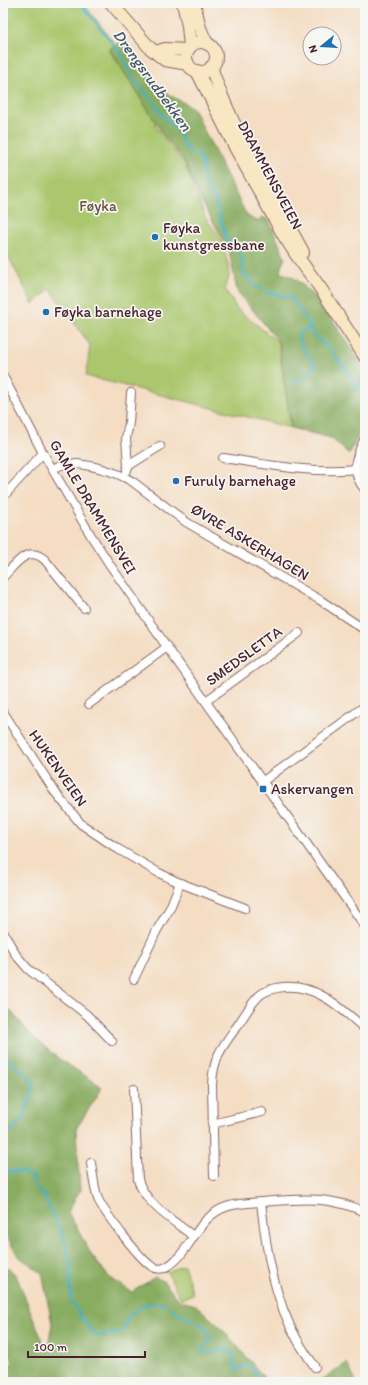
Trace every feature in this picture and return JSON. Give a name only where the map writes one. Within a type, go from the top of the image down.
[{"type":"main road","points":[[111,3],[144,42],[165,60],[188,64]]},
{"type":"main road","points":[[183,3],[188,26],[189,49],[186,56],[188,64],[191,68],[197,71],[205,71],[211,67],[215,61],[215,54],[212,48],[207,44],[200,28],[194,3]]},
{"type":"main road","points":[[156,52],[165,49],[189,49],[198,43],[207,44]]},
{"type":"main road","name":"DRAMMENSVEIEN","points":[[211,67],[219,90],[235,124],[321,289]]},
{"type":"main road","name":"DRAMMENSVEIEN","points":[[197,71],[238,154],[284,236],[321,289],[365,357]]},
{"type":"street","name":"GAMLE DRAMMENSVEI","points":[[3,376],[43,453],[98,546],[167,648],[365,926]]},
{"type":"street","points":[[123,476],[128,466],[126,438],[130,423],[131,392]]},
{"type":"street","points":[[364,440],[356,458],[355,469],[357,477],[365,490]]},
{"type":"street","points":[[128,466],[160,446]]},
{"type":"street","points":[[3,497],[43,453]]},
{"type":"street","points":[[222,458],[293,468],[336,470],[355,469]]},
{"type":"street","name":"ØVRE ASKERHAGEN","points":[[53,469],[65,464],[80,465],[105,469],[123,476],[186,522],[320,600],[365,630]]},
{"type":"street","points":[[3,577],[23,557],[32,554],[38,555],[45,560],[84,608]]},
{"type":"street","name":"SMEDSLETTA","points":[[206,701],[299,633]]},
{"type":"street","points":[[89,704],[167,648]]},
{"type":"street","points":[[262,782],[365,706]]},
{"type":"street","name":"HUKENVEIEN","points":[[3,712],[55,792],[81,824],[118,849],[159,873],[180,883],[245,908]]},
{"type":"street","points":[[134,980],[157,930],[170,908],[180,883]]},
{"type":"street","points":[[3,932],[16,955],[28,969],[87,1015],[112,1041]]},
{"type":"street","points":[[214,1176],[212,1072],[219,1052],[261,994],[280,987],[290,986],[307,989],[318,993],[365,1028]]},
{"type":"street","points":[[134,1089],[138,1180],[141,1188],[146,1197],[193,1236]]},
{"type":"street","points":[[212,1124],[262,1112]]},
{"type":"street","points":[[91,1164],[98,1198],[107,1214],[151,1267],[157,1269],[171,1264],[181,1254],[205,1221],[222,1208],[235,1204],[287,1199],[326,1200],[340,1203],[365,1212]]},
{"type":"street","points":[[261,1202],[267,1246],[273,1275],[281,1301],[288,1322],[298,1342],[315,1367]]},
{"type":"green space","name":"Føyka","points":[[3,3],[83,3],[115,44],[109,50],[155,115],[155,126],[185,164],[205,217],[221,240],[228,264],[229,277],[225,289],[237,309],[278,342],[291,428],[86,376],[90,345],[50,289],[33,304],[3,246]]},
{"type":"green space","points":[[120,41],[159,89],[193,108],[247,216],[257,221],[264,218],[269,220],[285,258],[280,273],[297,280],[320,301],[365,369],[365,429],[358,436],[349,454],[331,438],[291,428],[279,342],[237,291],[229,251],[201,200],[183,159],[163,134],[110,50]]},
{"type":"green space","points":[[3,1002],[32,1036],[58,1058],[101,1086],[101,1090],[76,1129],[80,1190],[68,1212],[92,1256],[109,1277],[132,1292],[155,1277],[163,1281],[180,1301],[196,1305],[224,1331],[268,1382],[7,1382],[3,1373],[3,1366],[13,1363],[7,1346],[3,1342],[3,1264],[16,1275],[47,1352],[52,1324],[42,1273],[18,1256],[6,1236],[3,1235]]},
{"type":"green space","points":[[184,1265],[193,1294],[181,1299],[167,1272]]},
{"type":"green space","points":[[347,1363],[356,1382],[319,1382]]},
{"type":"waterway","name":"Drengsrudbekken","points":[[80,3],[121,54],[133,79],[152,100],[167,121],[177,129],[185,147],[190,152],[196,153],[199,156],[203,166],[204,181],[207,190],[214,197],[227,240],[241,255],[244,273],[254,285],[267,292],[290,297],[308,322],[314,336],[328,347],[352,378],[360,395]]},
{"type":"waterway","points":[[293,382],[306,377],[314,369],[315,366],[302,346],[299,338],[299,333],[311,328]]},
{"type":"waterway","points":[[3,1056],[26,1074],[34,1085],[22,1120],[9,1133],[3,1144]]},
{"type":"waterway","points":[[3,1165],[9,1172],[20,1171],[31,1177],[32,1175],[36,1189],[44,1196],[64,1238],[71,1264],[70,1284],[72,1303],[77,1309],[81,1318],[87,1323],[90,1330],[96,1336],[120,1332],[125,1328],[128,1316],[141,1307],[154,1303],[166,1305]]},
{"type":"waterway","points":[[172,1309],[205,1328],[211,1339],[202,1349],[205,1352],[214,1353],[220,1349],[232,1352],[237,1371],[239,1368],[248,1366],[255,1371],[255,1374],[264,1382]]},
{"type":"place","name":"Føyka kunstgressbane","points":[[155,237]]},
{"type":"place","name":"Føyka barnehage","points":[[46,312]]},
{"type":"place","name":"Furuly barnehage","points":[[176,481]]},
{"type":"place","name":"Askervangen","points":[[263,789]]}]
